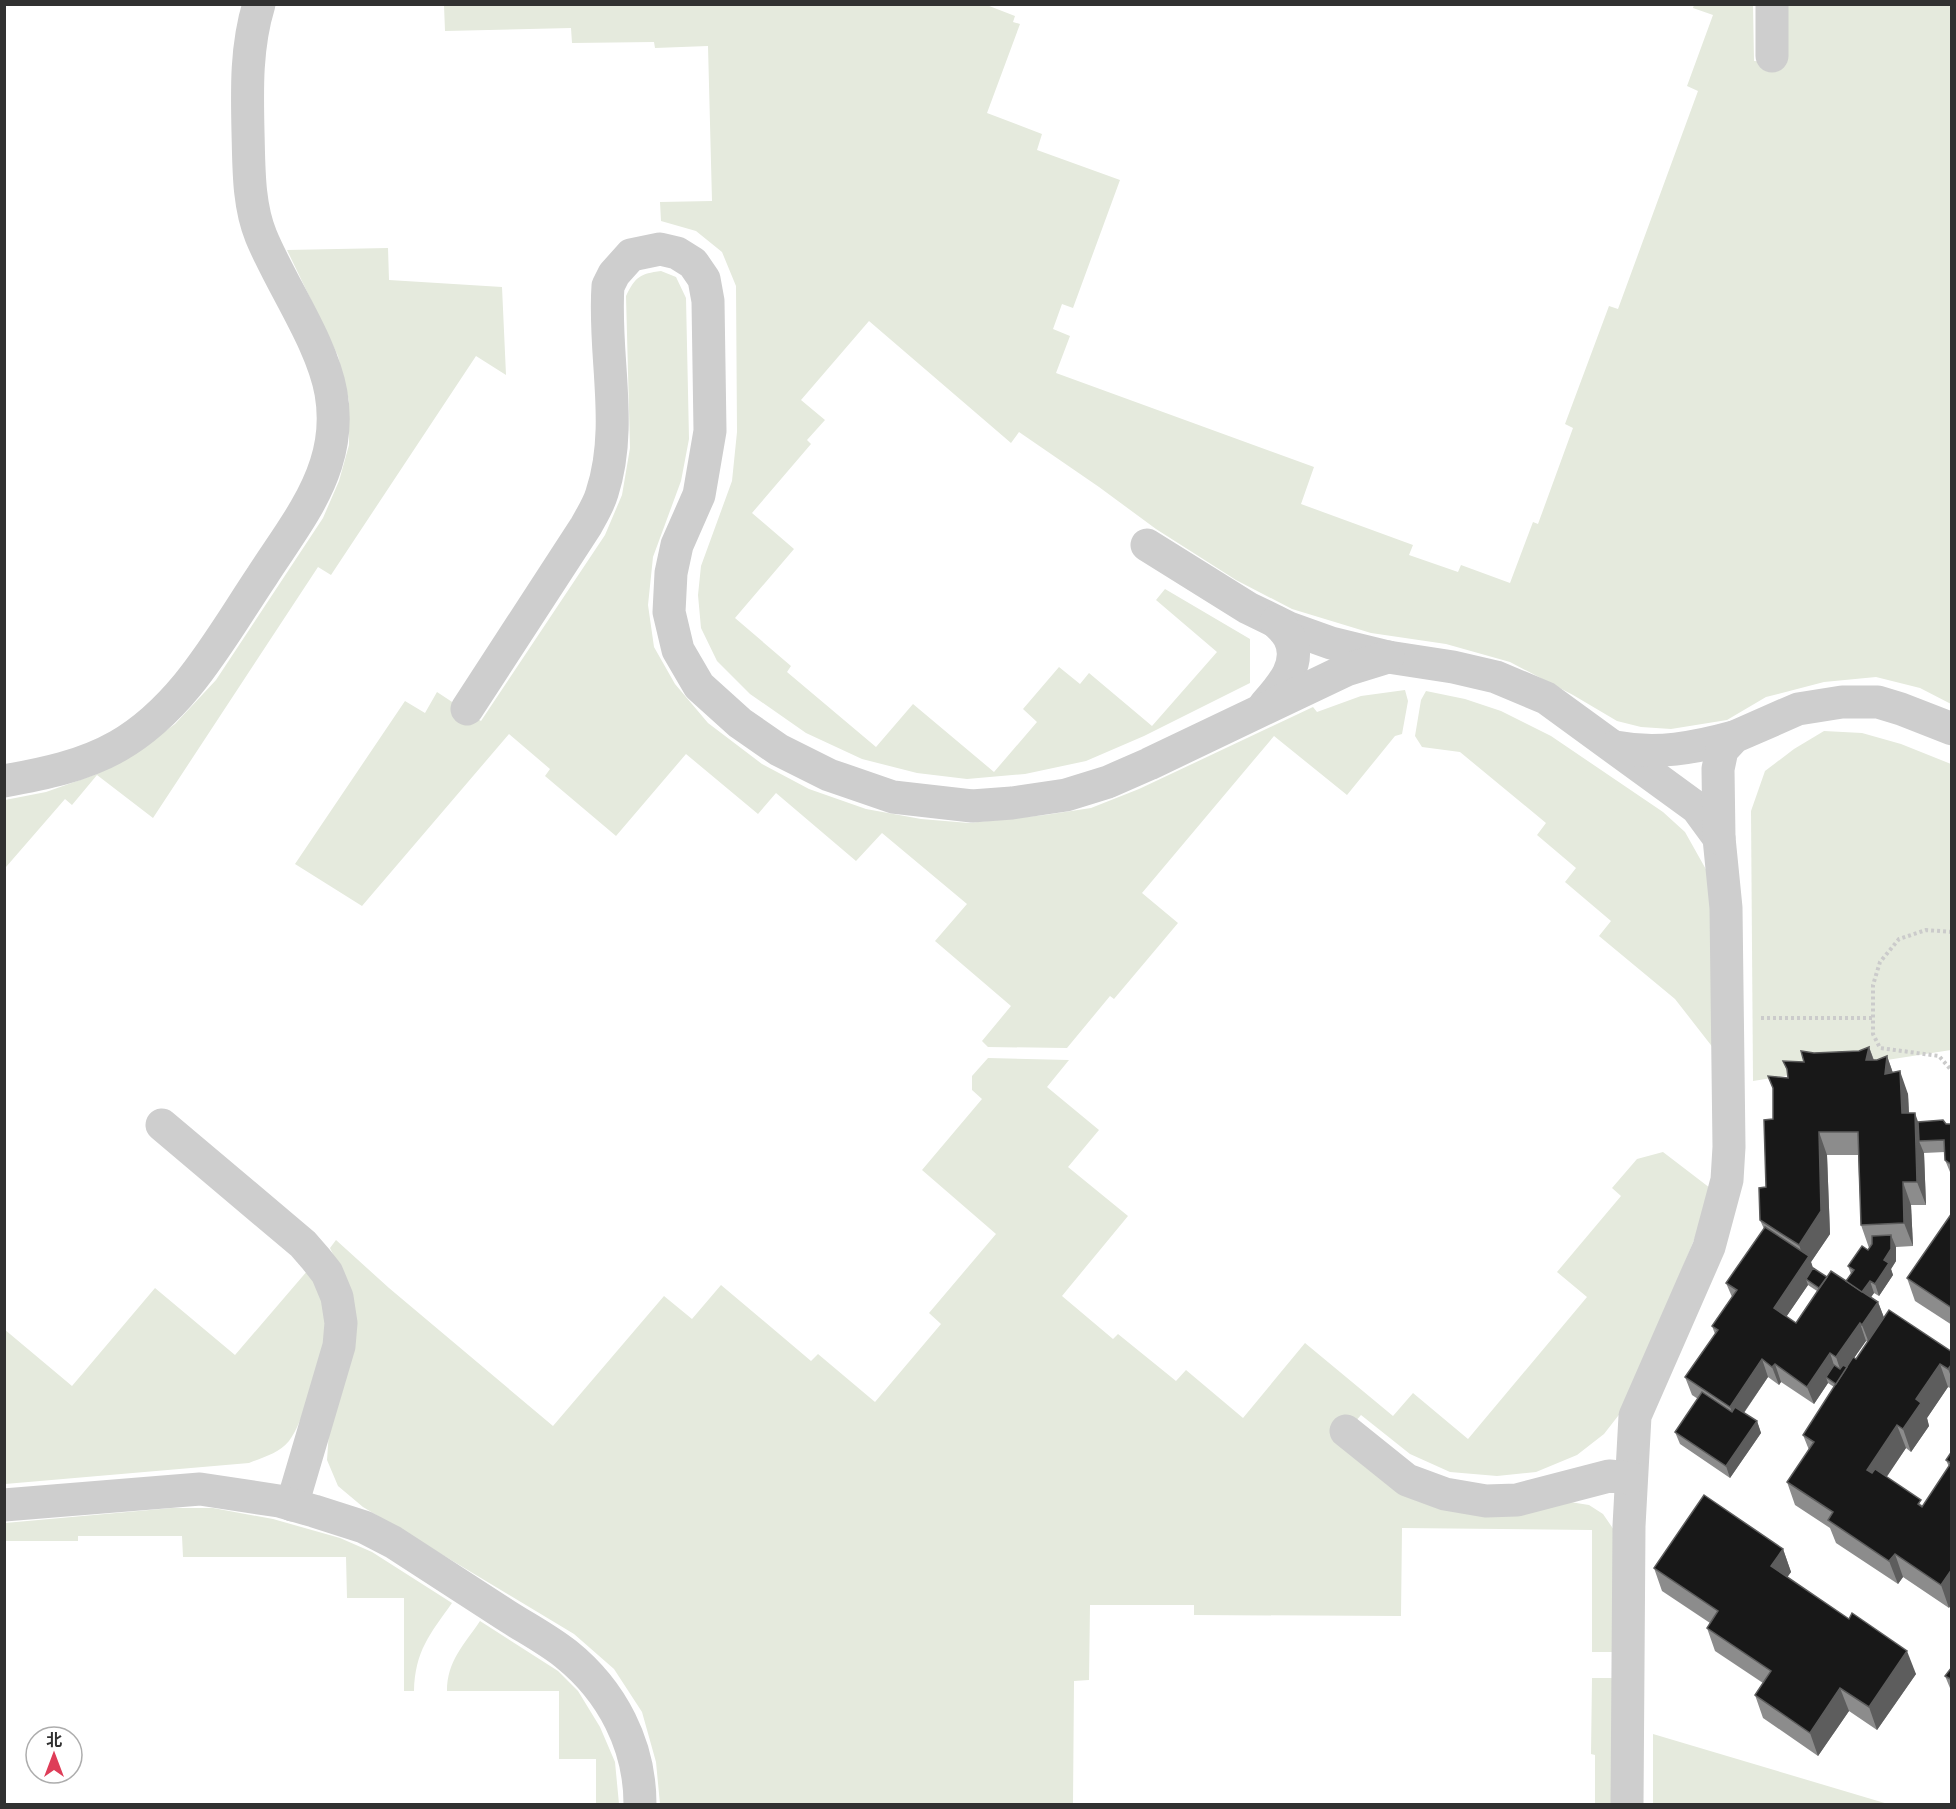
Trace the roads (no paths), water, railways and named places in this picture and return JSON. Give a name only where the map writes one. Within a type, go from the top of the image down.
[{"type":"street","points":[[4,781],[49,773],[118,746],[173,701],[196,675],[310,504],[326,463],[333,431],[331,393],[318,353],[260,234],[252,202],[247,88],[249,48],[259,4]]},
{"type":"street","points":[[1772,4],[1772,56]]},
{"type":"street","points":[[467,709],[586,526],[602,494],[609,460],[612,424],[608,286],[614,274],[631,255],[660,249],[677,253],[693,263],[704,279],[708,313],[710,431],[699,495],[677,545],[671,573],[669,612],[678,650],[699,686],[740,723],[779,750],[829,775],[893,797],[972,806],[1066,795],[1108,782],[1346,669],[1388,657]]},
{"type":"street","points":[[1147,545],[1248,608],[1276,622],[1331,643],[1388,657],[1453,667],[1496,677],[1546,698],[1698,808],[1719,838]]},
{"type":"street","points":[[1262,709],[1282,687],[1291,671],[1293,655],[1290,638],[1276,622]]},
{"type":"street","points":[[1615,747],[1637,751],[1697,747],[1734,737],[1798,709],[1842,702],[1878,702],[1952,729]]},
{"type":"street","points":[[1628,1804],[1629,1526],[1635,1416],[1709,1247],[1726,1180],[1729,1147],[1726,908],[1719,838],[1718,769],[1722,750],[1734,737]]},
{"type":"street","points":[[162,1125],[303,1244],[327,1273],[337,1297],[341,1323],[339,1346],[292,1505]]},
{"type":"street","points":[[1346,1431],[1407,1480],[1445,1494],[1486,1501],[1517,1500],[1609,1476],[1631,1478]]},
{"type":"street","points":[[4,1505],[200,1489],[292,1505],[364,1527],[393,1542],[565,1654],[595,1680],[619,1714],[640,1783],[640,1804]]}]
